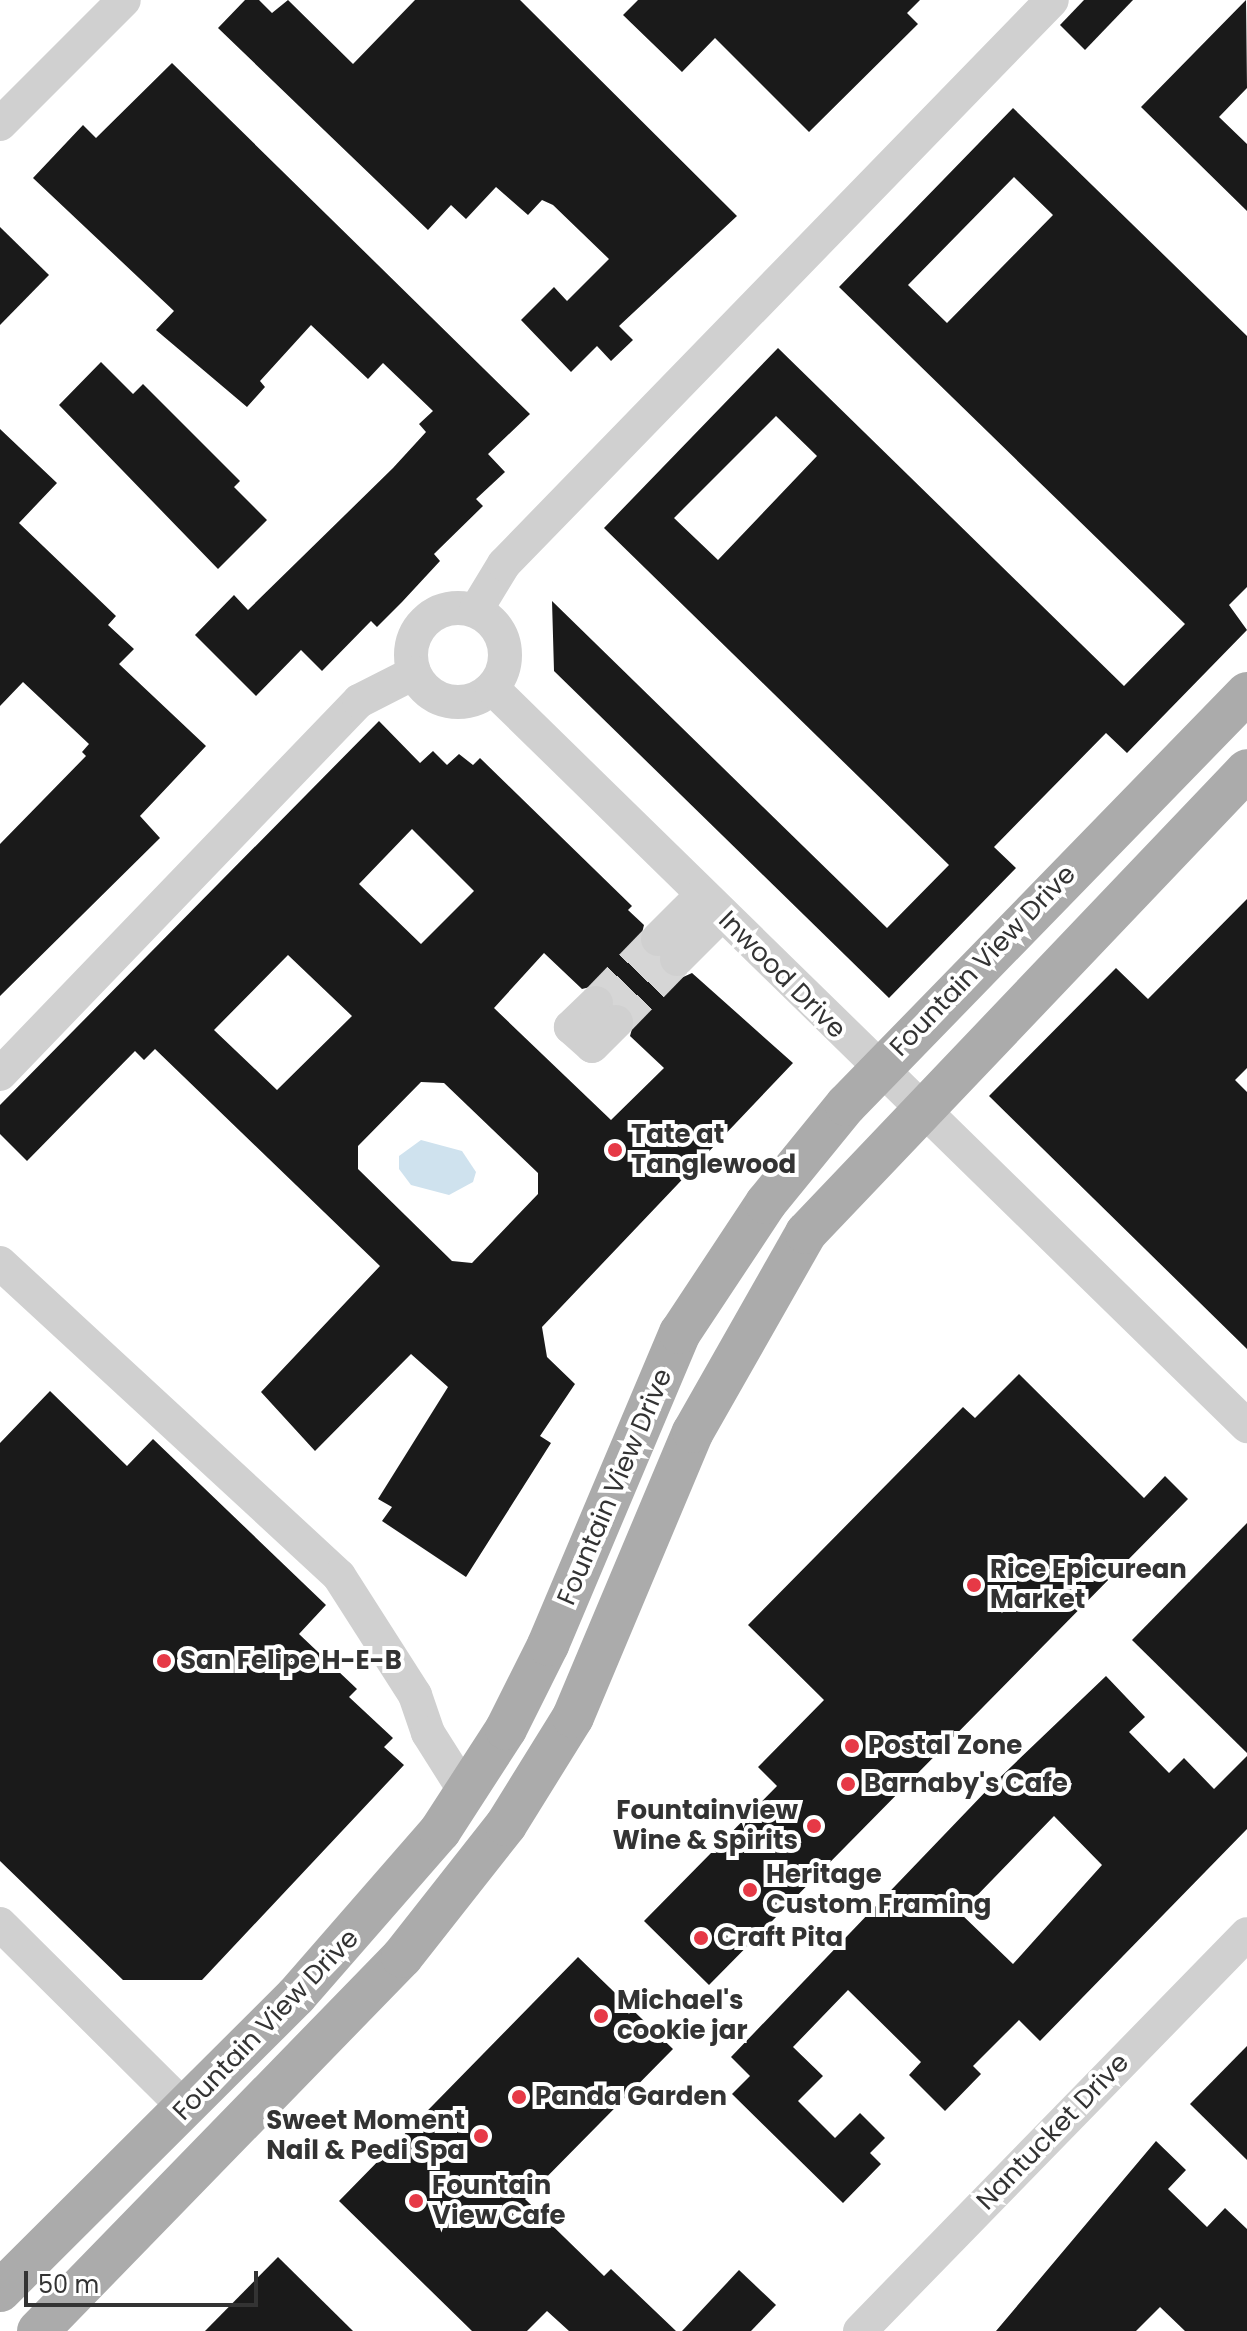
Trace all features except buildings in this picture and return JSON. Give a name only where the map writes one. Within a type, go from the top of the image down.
[{"type":"main road","name":"Fountain View Drive","points":[[0,2291],[186,2109],[393,1892],[506,1729],[696,1307],[766,1203],[882,1068],[1238,720]]},
{"type":"main road","name":"Fountain View Drive","points":[[38,2331],[402,1957],[506,1825],[573,1717],[693,1432],[784,1266],[830,1203],[1247,770]]},
{"type":"main road","points":[[594,1534],[641,1550]]},
{"type":"main road","points":[[464,1790],[506,1825]]},
{"type":"street","points":[[0,124],[124,0]]},
{"type":"street","points":[[476,610],[504,564],[1052,0]]},
{"type":"street","points":[[445,609],[476,610],[489,618],[505,644],[502,674],[492,688],[466,702],[435,696],[414,673],[411,657],[420,627],[445,609]]},
{"type":"street","points":[[0,1074],[359,701],[414,673]]},
{"type":"street","name":"Inwood Drive","points":[[492,688],[1247,1426]]},
{"type":"street","points":[[668,949],[712,905]]},
{"type":"street","points":[[0,1263],[339,1576],[415,1695],[428,1733],[464,1790]]},
{"type":"street","points":[[0,1924],[186,2109]]},
{"type":"street","name":"Nantucket Drive","points":[[860,2331],[1247,1934]]},
{"type":"water","points":[[421,1140],[462,1151],[476,1172],[473,1182],[449,1195],[411,1185],[399,1169],[399,1156]]},
{"type":"tunnel","points":[[596,1003],[658,939]]},
{"type":"tunnel","points":[[616,1022],[677,959]]},
{"type":"place","name":"Tate at Tanglewood","points":[[615,1150]]},
{"type":"place","name":"Rice Epicurean Market","points":[[974,1585]]},
{"type":"place","name":"San Felipe H-E-B","points":[[164,1661]]},
{"type":"place","name":"Postal Zone","points":[[852,1746]]},
{"type":"place","name":"Barnaby's Cafe","points":[[848,1784]]},
{"type":"place","name":"Fountainview Wine & Spirits","points":[[814,1826]]},
{"type":"place","name":"Heritage Custom Framing","points":[[750,1890]]},
{"type":"place","name":"Craft Pita","points":[[701,1938]]},
{"type":"place","name":"Michael's cookie jar","points":[[601,2016]]},
{"type":"place","name":"Panda Garden","points":[[519,2097]]},
{"type":"place","name":"Sweet Moment Nail & Pedi Spa","points":[[481,2136]]},
{"type":"place","name":"Fountain View Cafe","points":[[416,2201]]}]
